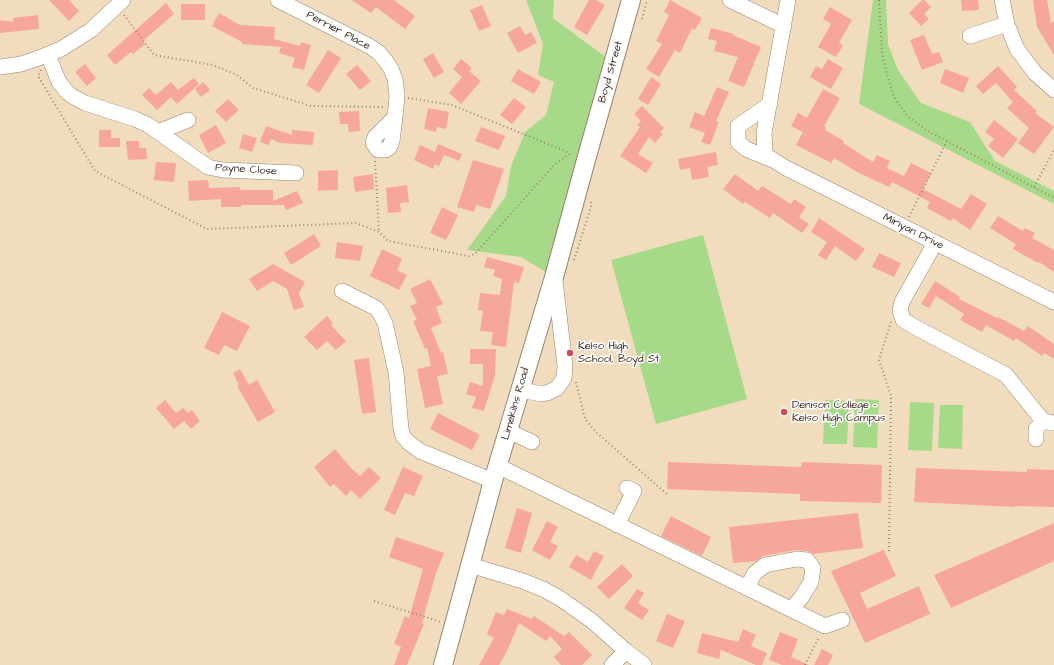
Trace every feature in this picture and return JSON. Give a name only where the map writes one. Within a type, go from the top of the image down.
[{"type":"main road","name":"Boyd Street","points":[[582,153],[631,0]]},
{"type":"main road","name":"Limekilns Road","points":[[443,665],[508,431],[554,277],[582,153]]},
{"type":"street","name":"Perrier Place","points":[[278,0],[359,40],[378,52],[391,69],[396,84],[396,107],[391,145],[385,150],[378,150]]},
{"type":"street","points":[[730,0],[784,26]]},
{"type":"street","points":[[773,160],[765,153],[764,133],[788,0]]},
{"type":"street","points":[[1002,0],[1007,24],[1017,50],[1034,74],[1054,90]]},
{"type":"street","points":[[0,67],[21,64],[48,55],[81,37],[114,4]]},
{"type":"street","points":[[970,36],[1007,24]]},
{"type":"street","name":"Payne Close","points":[[48,55],[59,82],[72,96],[85,103],[135,119],[158,132],[208,167],[223,170],[296,173]]},
{"type":"street","name":"Miriyan Drive","points":[[770,104],[738,126],[738,142],[746,150],[773,160],[1054,302]]},
{"type":"street","points":[[158,132],[188,120]]},
{"type":"street","points":[[935,243],[902,302],[900,310],[903,320],[1006,375],[1048,422],[1036,429],[1036,439]]},
{"type":"street","points":[[520,390],[542,394],[547,393],[557,388],[564,378],[565,366],[554,277]]},
{"type":"street","points":[[342,291],[376,308],[383,317],[396,372],[401,429],[403,436],[408,442],[420,451],[496,473],[618,524],[825,626],[842,620]]},
{"type":"street","points":[[508,431],[532,442]]},
{"type":"street","points":[[618,524],[634,491],[627,488]]},
{"type":"street","points":[[747,588],[754,574],[765,565],[797,559],[807,560],[813,568],[811,582],[791,610]]},
{"type":"street","points":[[470,565],[523,581],[545,590],[561,599],[592,621],[644,665]]},
{"type":"street","points":[[612,665],[626,651]]},
{"type":"path","points":[[640,23],[647,0]]},
{"type":"path","points":[[879,0],[882,52],[887,75],[894,97],[908,116],[926,130],[946,142],[1054,198]]},
{"type":"path","points":[[114,4],[154,55],[213,65],[237,75],[254,88],[311,106],[396,107],[428,102],[452,105],[582,153]]},
{"type":"path","points":[[48,55],[38,76],[95,171],[207,229],[356,223],[379,232],[388,241],[469,256],[475,254],[555,164],[582,153]]},
{"type":"path","points":[[904,227],[946,142]]},
{"type":"path","points":[[378,150],[375,161],[379,232]]},
{"type":"path","points":[[1034,188],[1054,150]]},
{"type":"path","points":[[572,267],[591,207],[590,195]]},
{"type":"path","points":[[889,551],[891,396],[879,360],[890,325],[902,302]]},
{"type":"path","points":[[576,381],[578,396],[585,419],[597,432],[668,495]]},
{"type":"path","points":[[374,601],[454,626]]},
{"type":"path","points":[[805,665],[825,626]]},
{"type":"green space","points":[[526,0],[554,0],[553,18],[611,61],[554,277],[521,257],[467,250],[506,196],[511,166],[525,132],[546,115],[554,82],[538,75],[543,44]]},
{"type":"green space","points":[[873,0],[886,0],[888,44],[898,70],[921,103],[970,122],[995,161],[1054,191],[1054,204],[859,104]]},
{"type":"green space","points":[[703,235],[747,399],[656,424],[611,260]]},
{"type":"green space","points":[[855,399],[879,400],[877,448],[853,447]]},
{"type":"green space","points":[[825,400],[849,401],[847,444],[823,444]]},
{"type":"green space","points":[[910,402],[934,403],[932,451],[908,450]]},
{"type":"green space","points":[[940,405],[963,405],[962,449],[938,448]]},
{"type":"building","points":[[49,0],[69,0],[79,11],[69,21]]},
{"type":"building","points":[[352,0],[394,0],[415,16],[405,29],[376,7],[371,13]]},
{"type":"building","points":[[589,0],[596,0],[605,5],[587,35],[574,27]]},
{"type":"building","points":[[670,0],[702,18],[695,30],[692,28],[680,53],[675,50],[659,77],[646,69],[662,44],[656,41],[669,15],[664,12]]},
{"type":"building","points":[[922,0],[924,0],[931,7],[924,14],[929,19],[921,26],[909,13]]},
{"type":"building","points":[[961,0],[978,0],[979,10],[962,11]]},
{"type":"building","points":[[1033,0],[1047,0],[1051,23],[1054,21],[1054,55],[1037,27]]},
{"type":"building","points":[[166,3],[174,14],[143,41],[145,44],[133,54],[131,52],[115,65],[107,55]]},
{"type":"building","points":[[181,4],[205,4],[205,20],[181,20]]},
{"type":"building","points":[[482,5],[491,26],[479,31],[470,10]]},
{"type":"building","points":[[830,7],[852,20],[839,43],[843,45],[836,57],[818,47],[831,24],[823,19]]},
{"type":"building","points":[[219,13],[240,25],[275,27],[274,39],[300,46],[301,42],[311,45],[304,70],[292,67],[295,58],[279,53],[281,47],[242,44],[242,42],[212,26]]},
{"type":"building","points":[[38,15],[39,29],[0,33],[0,20],[14,22],[13,18]]},
{"type":"building","points":[[520,26],[525,35],[531,32],[537,43],[518,53],[507,33]]},
{"type":"building","points":[[711,28],[734,34],[733,35],[761,47],[744,87],[728,81],[738,57],[714,51],[717,41],[708,39]]},
{"type":"building","points":[[924,35],[932,54],[939,52],[943,62],[922,70],[910,40]]},
{"type":"building","points":[[328,50],[341,58],[319,93],[306,85]]},
{"type":"building","points":[[433,53],[444,72],[434,78],[423,59]]},
{"type":"building","points":[[461,59],[472,68],[469,71],[481,81],[461,104],[449,93],[462,77],[453,69]]},
{"type":"building","points":[[828,59],[843,68],[831,89],[810,77],[816,66],[822,69]]},
{"type":"building","points":[[85,64],[96,78],[87,86],[75,72]]},
{"type":"building","points":[[357,65],[371,81],[360,90],[346,74]]},
{"type":"building","points":[[998,66],[1017,87],[1014,90],[1037,111],[1035,113],[1054,127],[1034,154],[1018,143],[1029,128],[1007,108],[1013,102],[996,83],[983,94],[976,86]]},
{"type":"building","points":[[518,69],[541,82],[534,94],[511,81]]},
{"type":"building","points":[[945,69],[969,78],[963,93],[940,83]]},
{"type":"building","points":[[651,77],[661,84],[648,105],[638,99]]},
{"type":"building","points":[[194,78],[199,84],[177,104],[171,97],[157,110],[142,95],[149,88],[156,95],[171,82],[178,90]]},
{"type":"building","points":[[203,82],[210,90],[201,97],[195,89]]},
{"type":"building","points":[[717,87],[729,92],[716,121],[719,122],[710,145],[701,142],[705,133],[689,127],[695,112],[704,116]]},
{"type":"building","points":[[823,89],[840,98],[824,126],[826,127],[825,130],[844,141],[843,143],[873,162],[877,155],[890,161],[887,168],[904,176],[911,163],[931,173],[923,189],[961,209],[971,194],[987,204],[970,230],[953,218],[951,221],[927,208],[930,202],[892,182],[889,187],[857,172],[834,158],[831,163],[796,145],[803,132],[791,126],[798,113],[807,118]]},
{"type":"building","points":[[514,98],[526,107],[512,124],[500,115]]},
{"type":"building","points":[[228,99],[239,110],[226,122],[215,111]]},
{"type":"building","points":[[642,106],[664,128],[660,132],[663,134],[655,143],[649,137],[638,154],[653,163],[646,173],[620,156],[640,127],[637,125],[641,121],[634,114]]},
{"type":"building","points":[[428,108],[449,112],[446,129],[437,127],[436,132],[424,129]]},
{"type":"building","points":[[359,111],[360,131],[349,132],[348,124],[340,124],[339,112]]},
{"type":"building","points":[[994,120],[1018,139],[1003,158],[988,146],[994,139],[985,132]]},
{"type":"building","points":[[216,125],[226,143],[208,153],[199,135]]},
{"type":"building","points":[[266,126],[292,135],[292,130],[314,132],[313,145],[280,143],[271,139],[269,145],[260,142]]},
{"type":"building","points":[[481,127],[505,136],[499,150],[475,141]]},
{"type":"building","points":[[99,130],[111,130],[111,138],[120,138],[120,147],[99,147]]},
{"type":"building","points":[[243,134],[257,138],[252,152],[239,148]]},
{"type":"building","points":[[126,141],[139,141],[139,148],[146,148],[147,159],[128,160]]},
{"type":"building","points":[[438,144],[462,154],[459,161],[444,155],[439,166],[435,164],[433,169],[414,160],[420,145],[435,152]]},
{"type":"building","points":[[716,152],[718,165],[707,167],[709,177],[692,180],[690,168],[680,170],[678,159]]},
{"type":"building","points":[[473,160],[504,169],[490,209],[476,205],[474,212],[457,207]]},
{"type":"building","points":[[156,162],[176,163],[174,182],[154,180]]},
{"type":"building","points":[[338,170],[338,190],[318,191],[318,171]]},
{"type":"building","points":[[373,174],[374,189],[355,192],[353,177]]},
{"type":"building","points":[[735,174],[758,191],[762,186],[791,204],[794,199],[806,207],[799,217],[809,224],[802,233],[773,213],[770,218],[745,202],[743,204],[723,189]]},
{"type":"building","points":[[208,180],[209,188],[240,187],[240,190],[273,190],[273,201],[297,191],[303,203],[286,210],[284,205],[241,205],[241,207],[221,207],[221,199],[189,201],[188,181]]},
{"type":"building","points":[[407,185],[409,202],[400,203],[401,212],[388,213],[386,188]]},
{"type":"building","points":[[442,207],[458,215],[446,240],[430,233]]},
{"type":"building","points":[[998,216],[1023,231],[1025,228],[1035,233],[1032,238],[1054,250],[1054,272],[1039,262],[1038,263],[1013,249],[1016,244],[990,228]]},
{"type":"building","points":[[819,218],[865,249],[856,261],[835,246],[826,260],[818,255],[827,242],[811,232]]},
{"type":"building","points":[[314,234],[321,246],[291,265],[284,253]]},
{"type":"building","points":[[337,242],[363,246],[360,261],[335,258]]},
{"type":"building","points":[[382,249],[402,259],[397,270],[407,275],[399,290],[370,276]]},
{"type":"building","points":[[879,253],[901,263],[894,277],[872,267]]},
{"type":"building","points":[[487,257],[524,267],[519,283],[514,282],[506,347],[491,345],[493,332],[480,331],[483,311],[478,310],[480,293],[500,295],[502,279],[493,276],[495,270],[484,267]]},
{"type":"building","points":[[273,264],[305,282],[299,293],[304,307],[294,310],[287,289],[273,281],[257,291],[249,279]]},
{"type":"building","points":[[430,279],[443,304],[436,307],[442,323],[431,328],[441,353],[443,352],[448,374],[437,376],[443,404],[425,408],[417,369],[431,366],[427,348],[425,349],[413,321],[417,320],[410,306],[417,303],[410,289]]},
{"type":"building","points":[[935,281],[960,297],[959,299],[997,318],[998,317],[1024,331],[1028,326],[1054,344],[1054,359],[1044,353],[1042,356],[1016,338],[1014,341],[986,325],[982,332],[960,320],[964,314],[936,296],[929,308],[921,304]]},
{"type":"building","points":[[222,312],[250,326],[237,351],[224,345],[219,355],[204,348]]},
{"type":"building","points":[[327,316],[333,323],[331,325],[346,341],[336,350],[327,341],[317,350],[304,337]]},
{"type":"building","points":[[470,349],[496,349],[495,375],[484,411],[472,408],[476,397],[466,394],[470,382],[483,386],[483,364],[470,364]]},
{"type":"building","points":[[369,358],[376,412],[362,414],[354,360]]},
{"type":"building","points":[[240,369],[249,385],[257,380],[275,412],[258,422],[237,386],[239,385],[233,373]]},
{"type":"building","points":[[165,400],[176,413],[183,408],[188,413],[192,410],[200,421],[191,429],[184,421],[174,429],[156,408]]},
{"type":"building","points":[[438,413],[480,435],[472,450],[430,429]]},
{"type":"building","points":[[335,449],[360,476],[369,467],[381,478],[360,499],[351,490],[346,496],[334,484],[330,487],[314,467]]},
{"type":"building","points":[[668,462],[801,467],[802,462],[882,465],[881,503],[800,501],[800,494],[667,489]]},
{"type":"building","points":[[403,467],[423,476],[414,496],[405,493],[395,515],[384,510]]},
{"type":"building","points":[[916,468],[1027,472],[1027,469],[1054,470],[1054,507],[1015,507],[914,502]]},
{"type":"building","points":[[517,508],[532,513],[521,553],[505,548]]},
{"type":"building","points":[[858,513],[863,548],[813,554],[808,551],[795,550],[763,556],[756,561],[733,563],[729,527]]},
{"type":"building","points":[[671,516],[711,537],[702,556],[661,536]]},
{"type":"building","points":[[547,521],[558,527],[550,542],[558,546],[550,560],[532,550]]},
{"type":"building","points":[[1054,523],[1054,561],[951,608],[934,575]]},
{"type":"building","points":[[396,537],[444,553],[436,573],[422,623],[424,624],[407,665],[394,665],[401,647],[394,644],[405,616],[409,618],[423,569],[389,557]]},
{"type":"building","points":[[884,550],[896,576],[860,593],[867,609],[919,586],[930,614],[865,643],[831,571]]},
{"type":"building","points":[[594,551],[604,556],[591,580],[569,567],[576,555],[588,562]]},
{"type":"building","points":[[622,564],[633,576],[609,599],[597,587]]},
{"type":"building","points":[[637,589],[644,593],[638,603],[649,610],[642,620],[624,608]]},
{"type":"building","points":[[507,609],[532,619],[534,616],[564,636],[569,632],[592,655],[582,665],[561,665],[554,657],[562,649],[550,636],[546,641],[519,623],[499,665],[479,665],[494,638],[487,634],[496,612],[504,615]]},
{"type":"building","points":[[667,614],[685,621],[673,648],[656,641]]},
{"type":"building","points":[[743,629],[756,635],[751,646],[767,653],[762,665],[756,665],[721,650],[719,659],[697,653],[702,633],[738,642]]},
{"type":"building","points":[[780,632],[798,639],[791,657],[809,665],[782,665],[769,660]]},
{"type":"building","points":[[822,649],[833,655],[828,665],[814,665]]},
{"type":"place","name":"Kelso High School, Boyd St","points":[[570,353]]},
{"type":"place","name":"Denison College - Kelso High Campus","points":[[784,412]]}]
